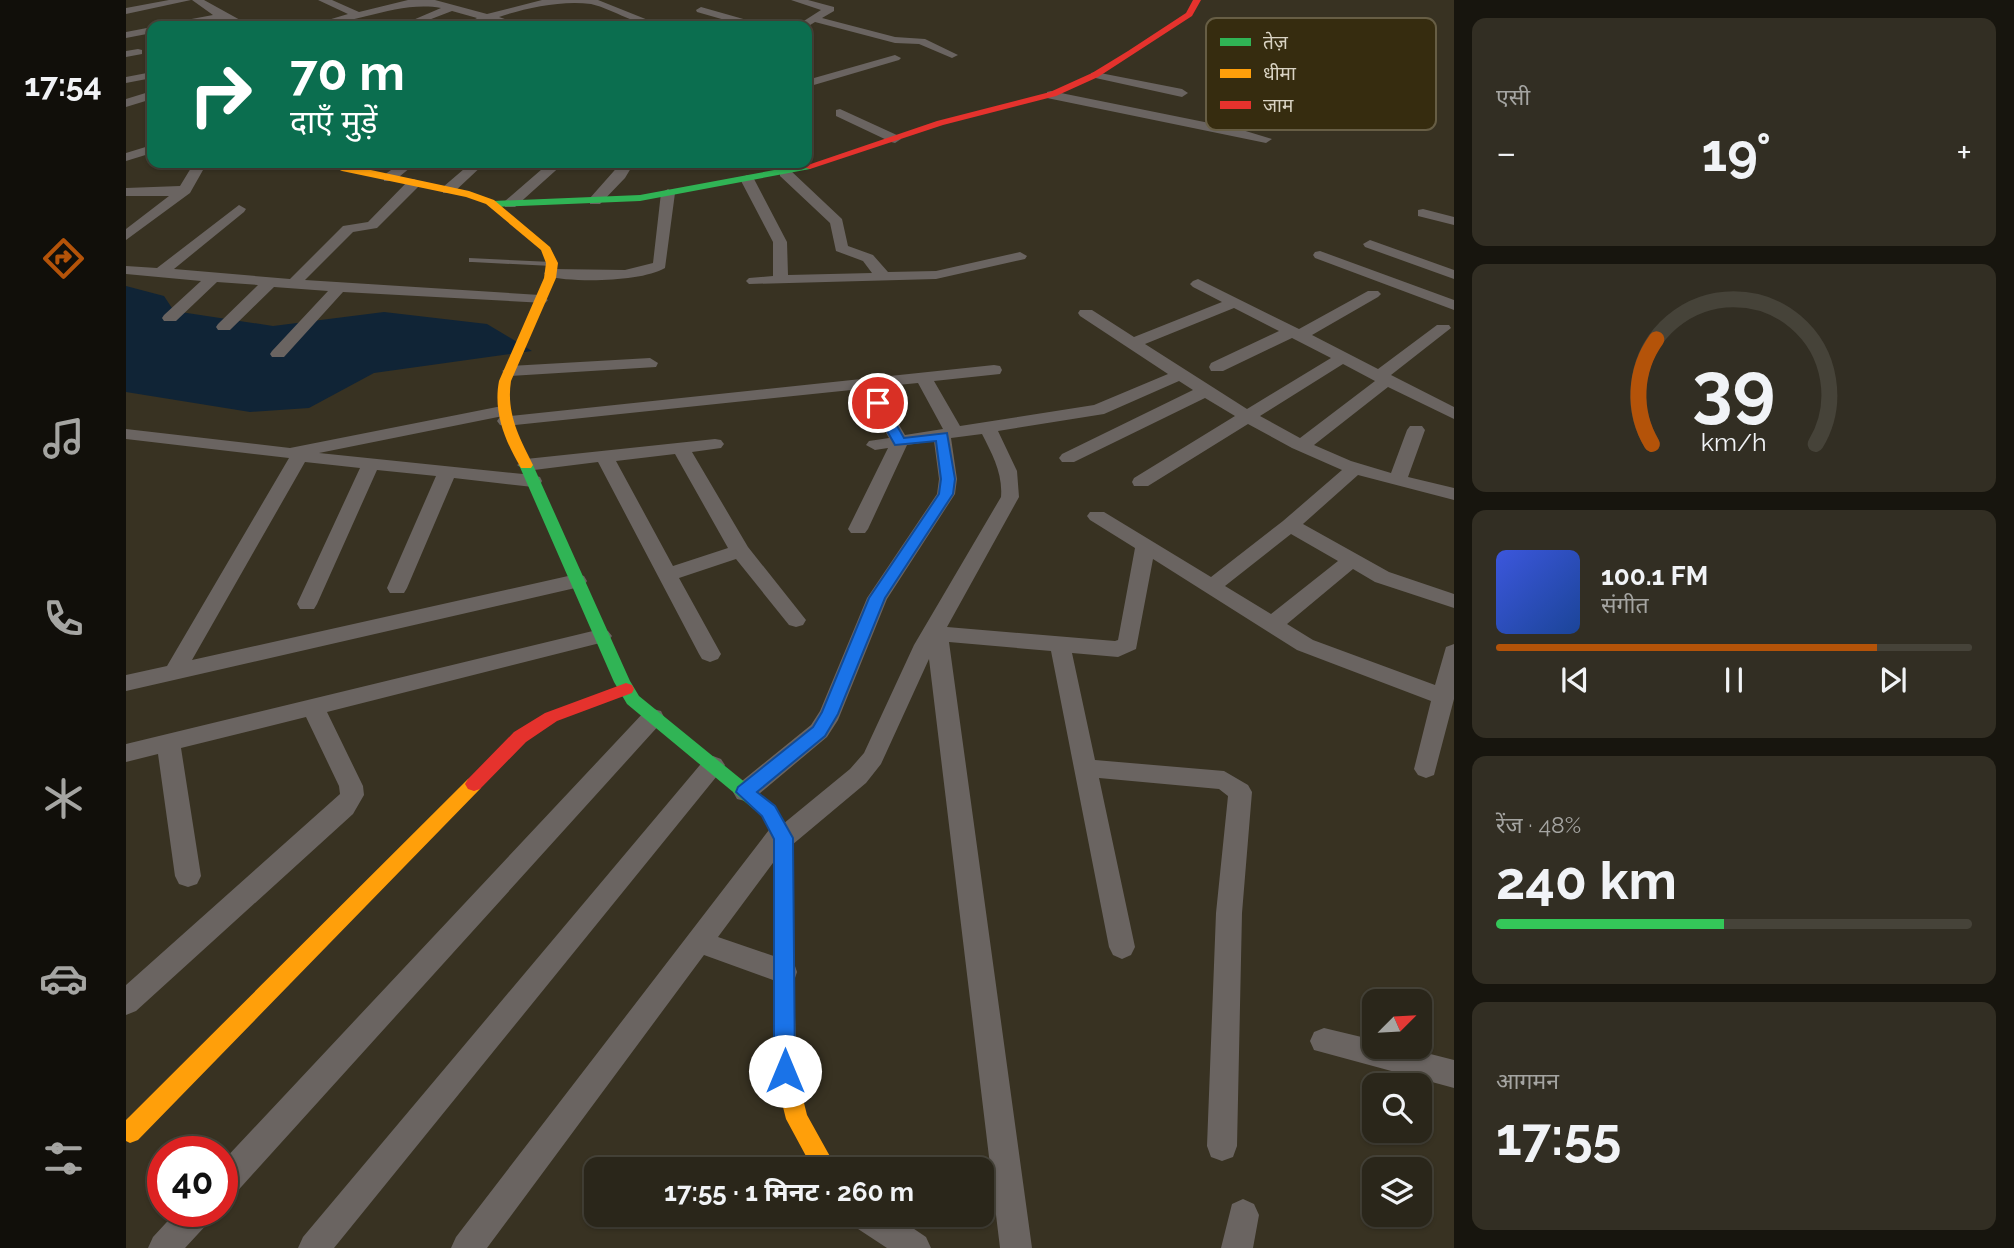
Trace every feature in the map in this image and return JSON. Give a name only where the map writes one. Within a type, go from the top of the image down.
[{"type":"street","points":[[126,11],[186,0]]},
{"type":"street","points":[[197,0],[234,21]]},
{"type":"street","points":[[323,0],[358,15]]},
{"type":"street","points":[[333,21],[422,0],[505,21]]},
{"type":"street","points":[[796,0],[831,9],[810,21]]},
{"type":"street","points":[[812,164],[940,123],[1051,95],[1095,75],[1189,14],[1197,0]]},
{"type":"street","points":[[478,21],[528,1],[586,1],[644,21]]},
{"type":"street","points":[[418,21],[453,8]]},
{"type":"street","points":[[701,10],[740,21]]},
{"type":"street","points":[[196,21],[223,16]]},
{"type":"street","points":[[814,19],[895,40],[921,41],[952,55]]},
{"type":"street","points":[[126,35],[147,31]]},
{"type":"street","points":[[812,83],[895,58]]},
{"type":"street","points":[[1095,75],[1182,93]]},
{"type":"street","points":[[126,80],[147,76]]},
{"type":"street","points":[[1051,95],[1130,114],[1206,124]]},
{"type":"street","points":[[126,103],[147,97]]},
{"type":"street","points":[[840,113],[895,138]]},
{"type":"street","points":[[1229,130],[1266,139]]},
{"type":"street","points":[[126,157],[147,151]]},
{"type":"street","points":[[126,236],[185,189],[197,168]]},
{"type":"street","points":[[343,168],[469,194],[493,204],[545,249],[551,268],[501,397],[504,416],[601,636],[633,700],[768,811],[782,836],[785,1071],[797,1119],[819,1157]]},
{"type":"street","points":[[389,178],[402,168]]},
{"type":"street","points":[[448,190],[472,168]]},
{"type":"street","points":[[510,204],[551,168]]},
{"type":"street","points":[[596,201],[624,168]]},
{"type":"street","points":[[493,204],[596,201],[668,194],[801,168]]},
{"type":"street","points":[[785,173],[837,222],[841,248],[869,258],[884,277]]},
{"type":"street","points":[[747,179],[781,245],[781,280]]},
{"type":"street","points":[[293,284],[348,229],[372,225],[414,183]]},
{"type":"street","points":[[127,192],[174,192],[185,189]]},
{"type":"street","points":[[551,268],[639,273],[655,270],[660,265],[668,194]]},
{"type":"street","points":[[160,273],[239,209]]},
{"type":"street","points":[[1423,213],[1454,221]]},
{"type":"street","points":[[1370,244],[1454,275]]},
{"type":"street","points":[[1349,266],[1392,252]]},
{"type":"street","points":[[1320,255],[1454,306]]},
{"type":"street","points":[[754,281],[936,275],[1020,256]]},
{"type":"street","points":[[126,270],[340,288],[540,300]]},
{"type":"street","points":[[170,317],[214,277]]},
{"type":"street","points":[[224,327],[270,282]]},
{"type":"street","points":[[1198,284],[1454,414]]},
{"type":"street","points":[[278,354],[340,288]]},
{"type":"street","points":[[1217,367],[1295,334],[1373,294]]},
{"type":"street","points":[[1133,343],[1234,303]]},
{"type":"street","points":[[1086,313],[1248,415],[1331,459],[1454,494]]},
{"type":"street","points":[[1302,444],[1443,327]]},
{"type":"street","points":[[1140,482],[1342,358]]},
{"type":"street","points":[[510,371],[650,363]]},
{"type":"street","points":[[174,673],[301,454],[504,416],[994,370]]},
{"type":"street","points":[[875,445],[1098,410],[1182,374]]},
{"type":"street","points":[[745,792],[811,739],[830,714],[873,606],[946,494],[949,435],[923,377]]},
{"type":"street","points":[[866,383],[900,442]]},
{"type":"street","points":[[1068,458],[1207,390]]},
{"type":"street","points":[[467,1248],[782,836],[858,776],[873,758],[936,629],[1010,496],[1013,486],[1010,476],[988,428]]},
{"type":"street","points":[[1398,478],[1416,430]]},
{"type":"street","points":[[126,434],[447,472],[529,473],[604,456],[715,444]]},
{"type":"street","points":[[858,529],[900,442]]},
{"type":"street","points":[[681,447],[740,551],[796,620]]},
{"type":"street","points":[[604,456],[710,654]]},
{"type":"street","points":[[307,604],[371,464]]},
{"type":"street","points":[[1210,587],[1290,525],[1356,467]]},
{"type":"street","points":[[397,588],[447,472]]},
{"type":"street","points":[[1097,516],[1271,626],[1326,654],[1443,697]]},
{"type":"street","points":[[1290,525],[1401,585],[1454,601]]},
{"type":"street","points":[[936,629],[1060,644],[1124,648],[1128,644],[1145,546]]},
{"type":"street","points":[[666,575],[740,551]]},
{"type":"street","points":[[1271,626],[1352,560]]},
{"type":"street","points":[[126,683],[577,581]]},
{"type":"street","points":[[936,629],[1016,1248]]},
{"type":"street","points":[[126,753],[601,636]]},
{"type":"street","points":[[1060,644],[1122,947]]},
{"type":"street","points":[[1426,769],[1454,652]]},
{"type":"street","points":[[130,1132],[520,737],[551,717],[626,689]]},
{"type":"street","points":[[126,1002],[344,807],[352,795],[351,786],[313,707]]},
{"type":"street","points":[[238,1168],[653,717]]},
{"type":"street","points":[[168,742],[188,876]]},
{"type":"street","points":[[314,1248],[713,765]]},
{"type":"street","points":[[1085,768],[1224,780],[1240,792],[1229,913],[1222,1146]]},
{"type":"street","points":[[699,942],[784,972]]},
{"type":"street","points":[[1324,1041],[1454,1074]]},
{"type":"street","points":[[1237,1248],[1243,1215]]},
{"type":"street","points":[[164,1248],[183,1227]]},
{"type":"street","points":[[883,1227],[915,1248]]},
{"type":"lane","points":[[472,260],[551,268]]},
{"type":"water","points":[[126,286],[164,296],[174,311],[273,326],[384,312],[487,324],[532,351],[374,373],[309,408],[250,412],[126,392]]},
{"type":"traffic: fast","points":[[493,204],[640,198],[802,168]]},
{"type":"traffic: fast","points":[[526,465],[622,682],[633,700],[768,811],[783,838],[784,963]]},
{"type":"traffic: slow","points":[[342,168],[469,194],[490,202],[546,249],[552,263],[550,278],[505,381],[503,392],[508,424],[526,465]]},
{"type":"traffic: slow","points":[[130,1132],[474,784]]},
{"type":"traffic: slow","points":[[784,963],[785,1071],[797,1119],[819,1157]]},
{"type":"traffic: jam","points":[[812,165],[940,123],[1053,94],[1095,75],[1131,53],[1189,14],[1197,0]]},
{"type":"traffic: jam","points":[[474,784],[520,737],[551,717],[626,689]]},
{"type":"route","points":[[785,1071],[783,838],[768,811],[745,792],[819,732],[830,714],[877,598],[946,494],[948,479],[942,436],[900,442],[878,403]]}]
